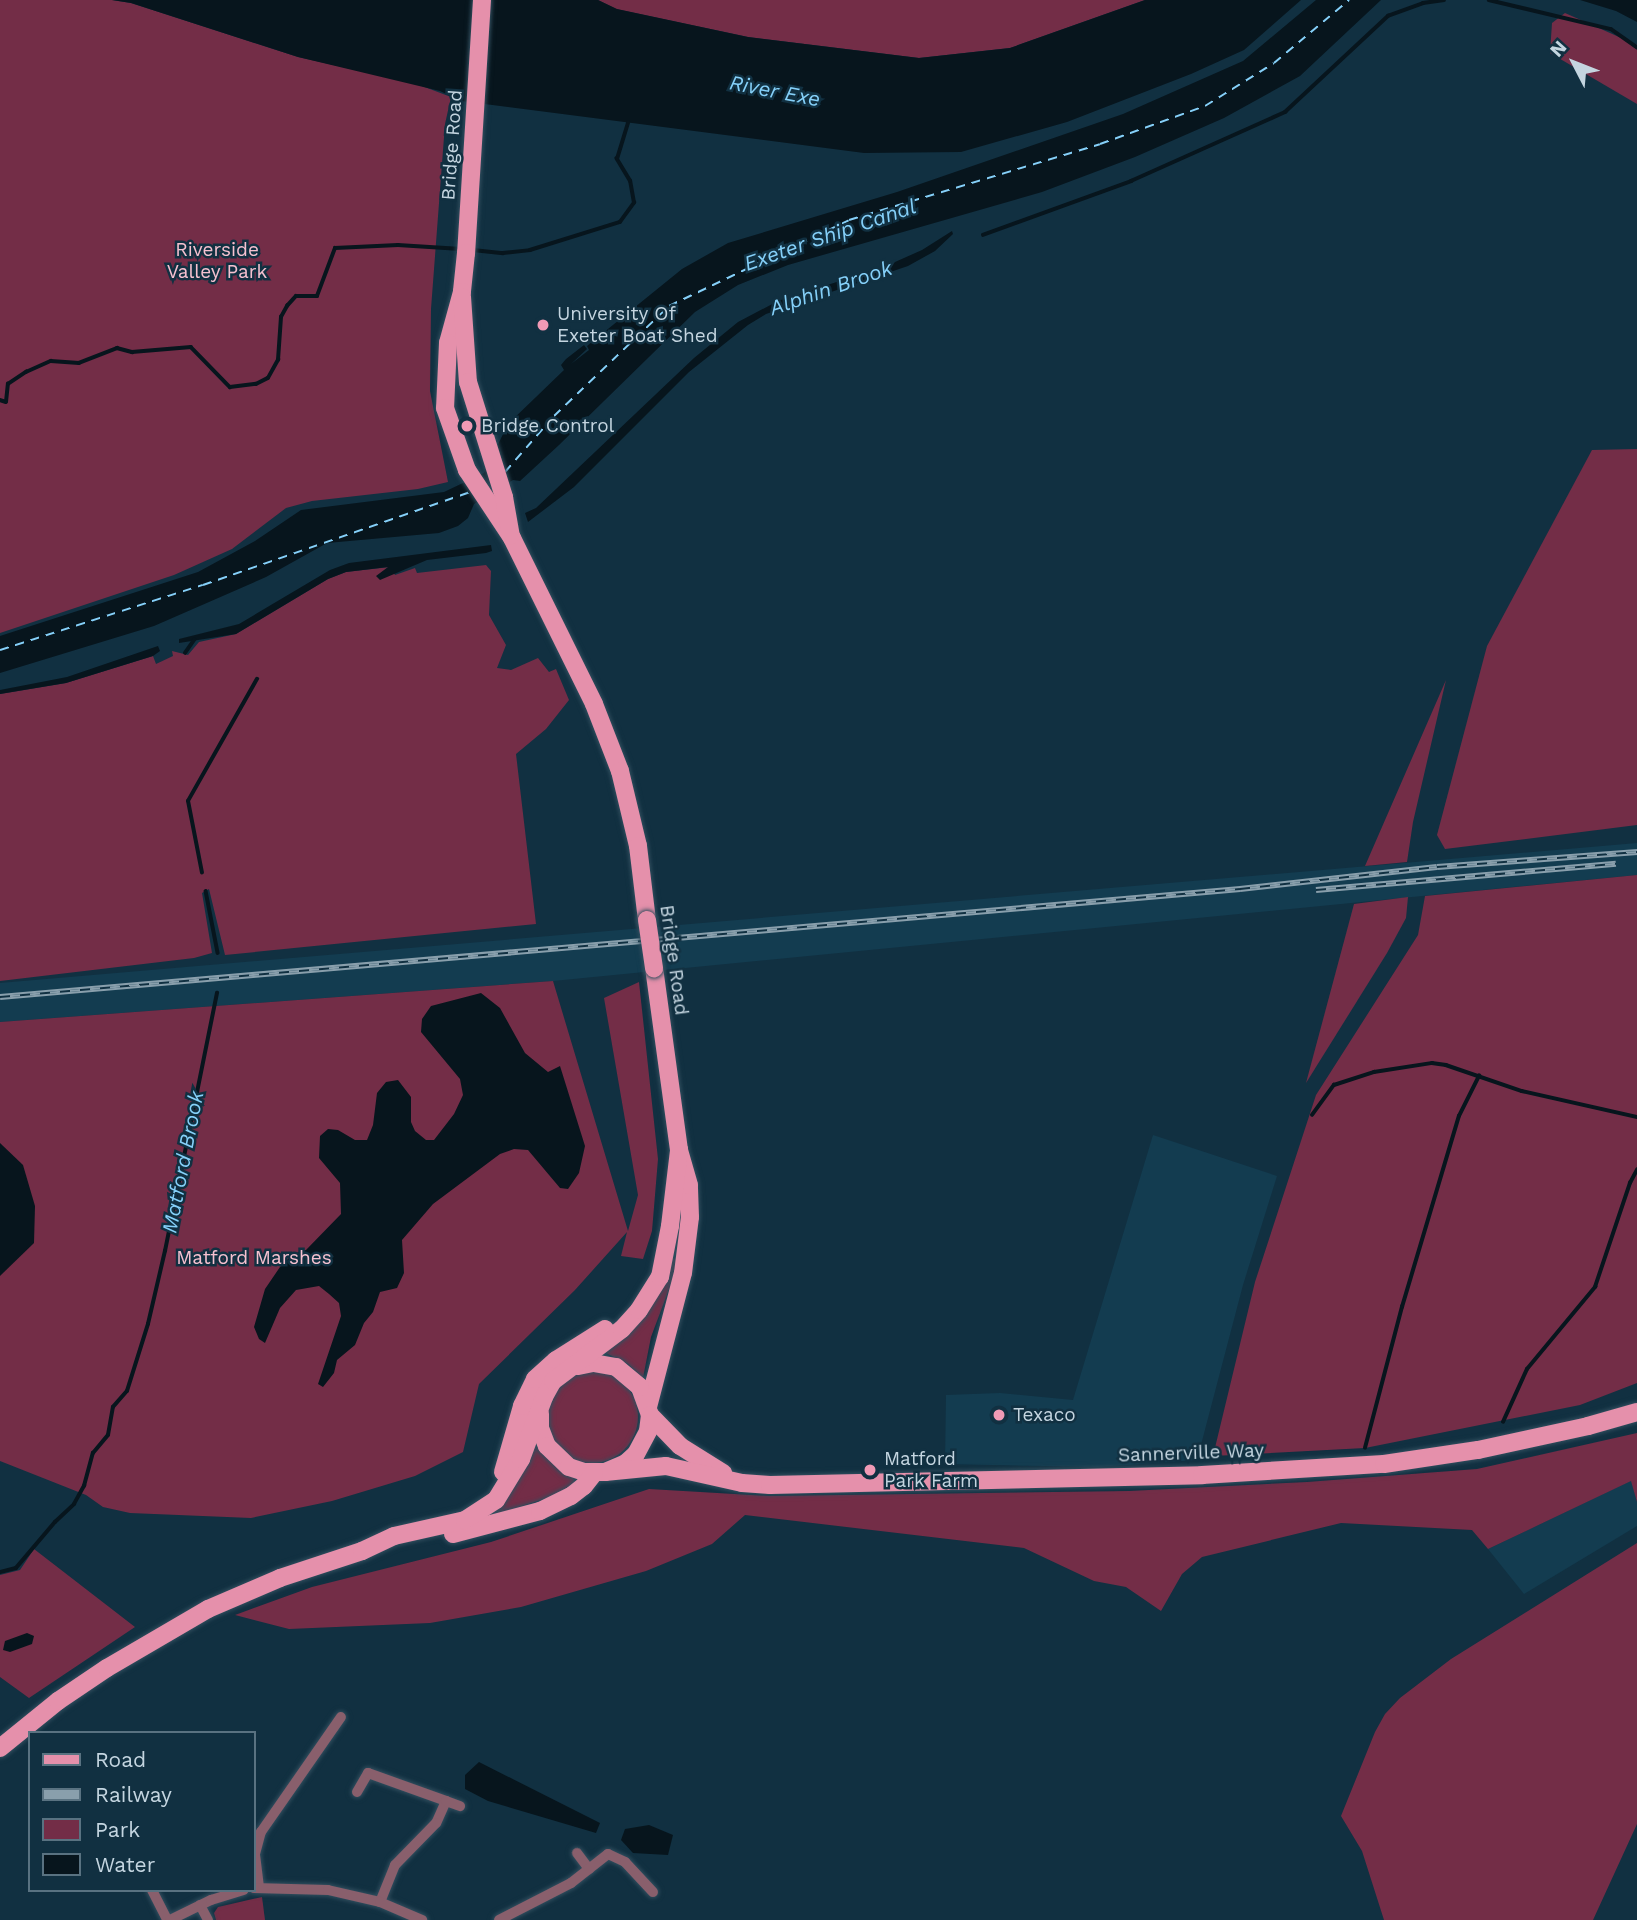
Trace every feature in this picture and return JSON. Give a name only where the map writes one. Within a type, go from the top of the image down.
[{"type":"main road","name":"Bridge Road","points":[[482,0],[465,266],[462,292],[448,344],[445,408],[467,470],[512,538],[594,704],[620,771],[638,846],[679,1150],[689,1185],[688,1243],[649,1411]]},
{"type":"main road","name":"Bridge Road","points":[[462,292],[468,382],[481,430],[502,489],[512,538]]},
{"type":"main road","points":[[1,1748],[77,1688],[185,1621],[280,1578],[362,1551],[394,1536],[465,1520],[496,1500],[521,1459],[553,1381],[610,1338],[639,1310],[660,1277],[679,1150]]},
{"type":"main road","points":[[433,1526],[465,1513],[492,1491],[511,1454],[522,1406],[535,1379],[556,1360],[622,1315],[641,1293],[664,1251]]},
{"type":"main road","points":[[362,1551],[398,1547],[540,1511],[571,1496],[600,1472],[626,1463],[636,1454],[648,1431],[649,1411],[634,1379],[616,1367],[593,1363],[567,1370]]},
{"type":"main road","points":[[540,1411],[540,1428],[552,1453],[569,1467],[600,1472]]},
{"type":"main road","name":"Sannerville Way","points":[[649,1411],[680,1446],[701,1462],[742,1483]]},
{"type":"main road","name":"Sannerville Way","points":[[600,1472],[666,1466],[742,1483],[904,1484],[1202,1475],[1384,1464],[1478,1450],[1588,1426],[1637,1412]]},
{"type":"street","points":[[256,1850],[261,1832],[341,1717]]},
{"type":"street","points":[[357,1792],[368,1773],[460,1806]]},
{"type":"street","points":[[380,1902],[396,1865],[436,1823],[446,1801]]},
{"type":"street","points":[[577,1853],[589,1868]]},
{"type":"street","points":[[499,1920],[571,1883],[608,1854],[625,1862],[653,1892]]},
{"type":"street","points":[[256,1887],[308,1887],[380,1902],[422,1920]]},
{"type":"street","points":[[153,1892],[169,1920],[200,1905],[237,1892]]},
{"type":"street","points":[[200,1905],[208,1920]]},
{"type":"shaded area","points":[[1637,843],[1637,875],[553,981],[0,1022],[0,983]]},
{"type":"shaded area","points":[[1153,1135],[1277,1176],[1243,1285],[1197,1460],[1098,1467],[945,1464],[946,1395],[1000,1393],[1073,1400]]},
{"type":"shaded area","points":[[1632,1480],[1637,1502],[1637,1526],[1524,1594],[1488,1549]]},
{"type":"green space","name":"Riverside Valley Park","points":[[0,0],[112,0],[131,3],[298,57],[414,83],[451,97],[445,124],[431,309],[430,391],[448,482],[418,489],[312,501],[286,508],[232,549],[174,575],[0,633]]},
{"type":"green space","points":[[598,0],[1145,0],[1010,48],[919,58],[748,37],[616,9]]},
{"type":"green space","points":[[1565,13],[1637,45],[1637,104],[1550,53],[1552,23]]},
{"type":"green space","points":[[1637,449],[1637,825],[1445,849],[1437,835],[1487,646],[1592,450]]},
{"type":"green space","points":[[486,565],[491,571],[489,615],[506,645],[497,668],[511,670],[538,658],[549,672],[556,669],[569,700],[546,729],[516,754],[536,924],[225,955],[209,889],[202,893],[212,953],[194,958],[0,981],[0,694],[66,683],[153,656],[156,664],[173,656],[172,651],[188,655],[199,642],[236,634],[328,579],[346,572],[390,567],[395,575],[415,568],[417,573]]},
{"type":"green space","points":[[1446,680],[1413,822],[1407,862],[1365,866]]},
{"type":"green space","points":[[1637,875],[1637,1383],[1580,1405],[1365,1448],[1213,1456],[1255,1282],[1316,1095],[1418,935],[1425,896]]},
{"type":"green space","points":[[1408,897],[1406,918],[1387,953],[1306,1083],[1354,904]]},
{"type":"green space","name":"Matford Marshes","points":[[553,981],[628,1231],[638,1195],[604,998],[639,982],[658,1159],[652,1231],[643,1259],[621,1256],[627,1232],[575,1290],[479,1384],[463,1452],[415,1476],[332,1501],[251,1518],[130,1513],[103,1507],[86,1495],[0,1461],[0,1022]]},
{"type":"green space","points":[[671,1258],[680,1260],[651,1337],[643,1378],[628,1364],[602,1351]]},
{"type":"green space","points":[[592,1371],[610,1374],[625,1384],[635,1399],[638,1417],[635,1435],[625,1450],[610,1460],[592,1463],[574,1460],[559,1450],[549,1435],[546,1417],[549,1399],[559,1384],[574,1374]]},
{"type":"green space","points":[[1637,1433],[1637,1502],[1631,1481],[1488,1549],[1472,1530],[1341,1523],[1202,1557],[1182,1574],[1161,1611],[1126,1587],[1094,1581],[1024,1548],[745,1515],[712,1544],[646,1571],[521,1607],[430,1623],[289,1629],[235,1615],[312,1587],[491,1542],[649,1489],[769,1496],[1129,1491],[1307,1482],[1477,1469]]},
{"type":"green space","points":[[534,1440],[543,1455],[561,1471],[574,1478],[575,1484],[550,1497],[491,1516],[489,1511]]},
{"type":"green space","points":[[1637,1543],[1637,1824],[1593,1920],[1384,1920],[1362,1851],[1341,1816],[1385,1714],[1400,1698],[1451,1659]]},
{"type":"green space","points":[[34,1549],[135,1627],[29,1698],[0,1677],[0,1575],[20,1570]]},
{"type":"green space","points":[[262,1897],[265,1920],[216,1920],[214,1913],[218,1907]]},
{"type":"water","name":"River Exe","points":[[112,0],[598,0],[617,9],[748,37],[919,58],[1010,48],[1145,0],[1301,0],[1244,50],[1191,74],[1067,122],[961,152],[864,153],[461,101],[440,91],[298,57],[131,3]]},
{"type":"water","name":"Exeter Ship Canal","points":[[1316,0],[1381,0],[1300,76],[1224,118],[1135,157],[1042,192],[788,265],[738,285],[695,312],[520,481],[513,480],[474,504],[468,518],[458,526],[439,533],[327,543],[266,577],[154,626],[0,673],[0,636],[198,572],[255,541],[301,510],[444,492],[484,473],[508,424],[564,370],[561,365],[566,359],[584,345],[587,349],[571,364],[589,350],[587,346],[682,269],[728,243],[897,192],[1123,114],[1243,61]]},
{"type":"water","points":[[1580,0],[1637,0],[1637,22],[1616,11]]},
{"type":"water","name":"Alphin Brook","points":[[952,231],[953,234],[935,251],[908,266],[766,314],[748,325],[689,372],[574,487],[528,522],[525,513],[536,508],[694,358],[738,322],[778,301],[886,266],[922,250]]},
{"type":"water","points":[[491,545],[492,551],[486,553],[427,560],[380,580],[376,576],[388,567],[346,572],[328,579],[236,634],[179,643],[179,639],[239,624],[330,570],[349,563]]},
{"type":"water","points":[[158,646],[160,651],[153,656],[66,683],[0,694],[0,690],[67,677]]},
{"type":"water","points":[[481,993],[500,1008],[525,1053],[548,1072],[560,1066],[585,1146],[579,1173],[568,1189],[560,1188],[528,1150],[514,1149],[500,1154],[433,1204],[402,1240],[404,1273],[397,1288],[380,1292],[373,1312],[364,1323],[355,1345],[337,1360],[334,1373],[323,1387],[318,1384],[341,1316],[339,1303],[329,1294],[319,1286],[296,1290],[280,1308],[265,1343],[259,1339],[254,1327],[265,1289],[280,1267],[293,1254],[306,1250],[341,1214],[340,1183],[319,1158],[320,1136],[328,1129],[338,1130],[355,1140],[367,1140],[373,1125],[377,1093],[386,1082],[398,1080],[411,1097],[411,1122],[415,1131],[426,1140],[434,1140],[454,1114],[463,1095],[460,1079],[421,1032],[422,1019],[431,1006]]},
{"type":"water","points":[[0,1143],[23,1165],[35,1206],[34,1243],[0,1276]]},
{"type":"water","points":[[27,1633],[34,1636],[32,1644],[10,1652],[3,1650],[5,1641]]},
{"type":"water","points":[[479,1762],[600,1823],[596,1833],[488,1801],[465,1789],[465,1775]]},
{"type":"water","points":[[649,1825],[673,1835],[668,1855],[633,1853],[621,1840],[625,1829]]},
{"type":"waterway","points":[[983,235],[1131,181],[1285,112],[1388,16],[1423,3],[1444,0]]},
{"type":"waterway","points":[[1489,0],[1611,29],[1637,47]]},
{"type":"waterway","points":[[473,250],[503,253],[530,250],[620,222],[634,203],[630,181],[617,159],[628,123]]},
{"type":"waterway","points":[[0,400],[6,402],[8,384],[26,372],[51,361],[79,363],[117,348],[132,352],[191,347],[230,387],[256,384],[268,378],[278,360],[281,317],[287,306],[296,296],[317,296],[335,248],[398,245],[461,249]]},
{"type":"waterway","points":[[185,653],[194,640]]},
{"type":"waterway","name":"Matford Brook","points":[[202,873],[188,801],[257,679]]},
{"type":"waterway","name":"Matford Brook","points":[[206,891],[218,953]]},
{"type":"waterway","name":"Matford Brook","points":[[0,1572],[16,1568],[74,1504],[84,1486],[93,1453],[108,1435],[113,1407],[127,1391],[148,1324],[165,1251],[217,993]]},
{"type":"waterway","points":[[1312,1115],[1334,1085],[1374,1072],[1432,1063],[1446,1065],[1522,1091],[1637,1117]]},
{"type":"waterway","points":[[1365,1448],[1402,1307],[1459,1116],[1479,1076]]},
{"type":"waterway","points":[[1503,1422],[1527,1369],[1595,1287],[1630,1183],[1637,1170]]},
{"type":"ferry route","points":[[505,472],[554,416],[669,306],[849,220],[1100,144],[1205,106],[1274,63],[1349,0]]},
{"type":"ferry route","points":[[0,650],[203,585],[470,492]]},
{"type":"railway","points":[[0,997],[1240,889],[1437,867],[1637,852]]},
{"type":"railway","points":[[1316,890],[1616,864]]},
{"type":"place","name":"University Of Exeter Boat Shed","points":[[543,325]]},
{"type":"place","name":"Bridge Control","points":[[467,426]]},
{"type":"place","name":"Texaco","points":[[999,1415]]},
{"type":"place","name":"Matford Park Farm","points":[[870,1470]]}]
